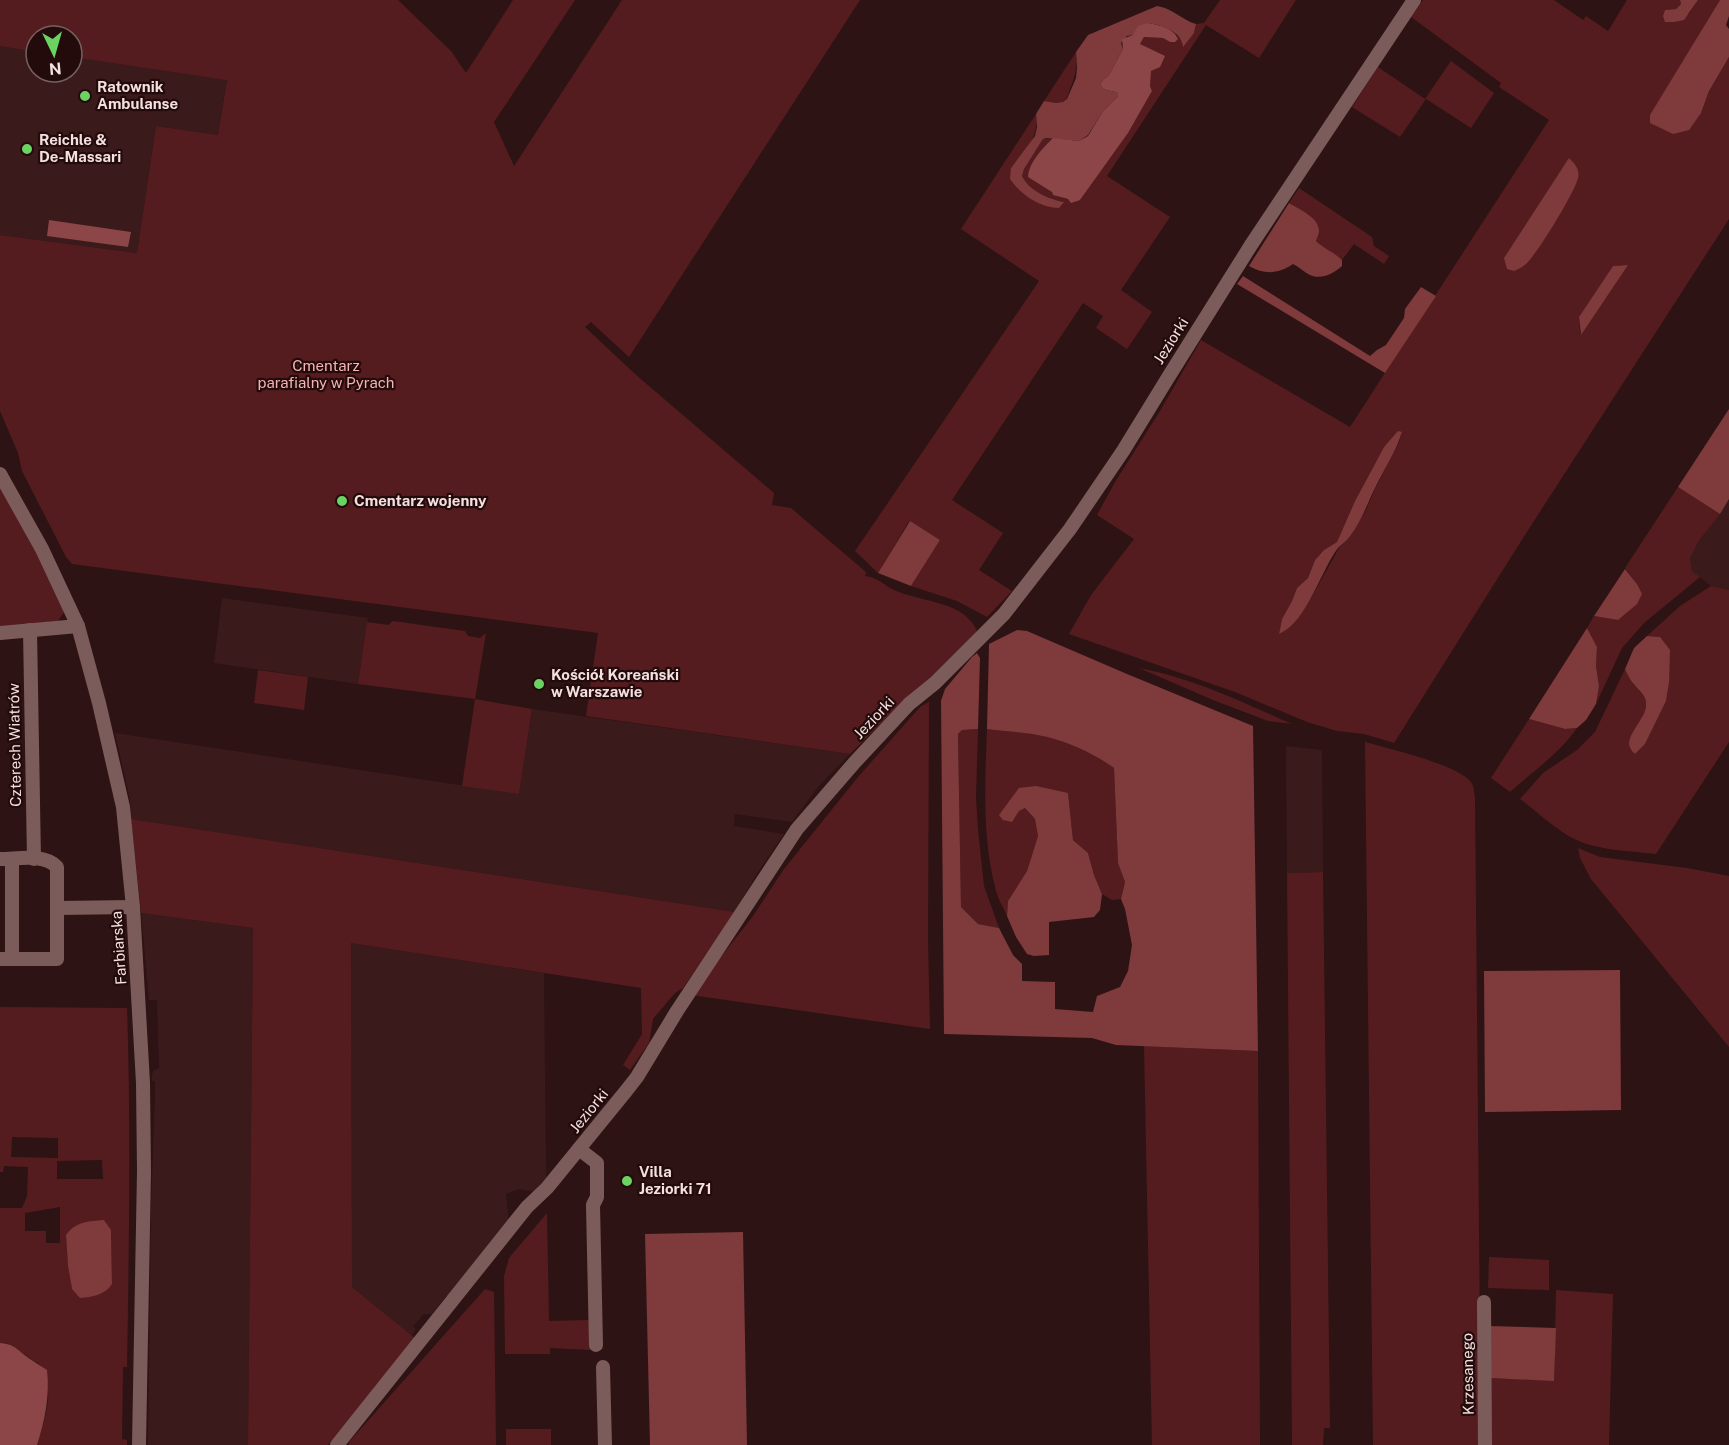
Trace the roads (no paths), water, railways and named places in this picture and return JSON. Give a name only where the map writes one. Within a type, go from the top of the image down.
[{"type":"street","name":"Jeziorki","points":[[337,1445],[527,1207],[547,1188],[637,1077],[677,1011],[797,829],[909,704],[935,683],[1004,614],[1070,529],[1123,451],[1251,245],[1414,0]]},
{"type":"street","name":"Farbiarska","points":[[0,474],[42,549],[78,626],[99,703],[123,807],[133,907],[143,1116],[139,1445]]},
{"type":"street","points":[[0,633],[78,626]]},
{"type":"street","name":"Czterech Wiatrów","points":[[30,630],[34,859]]},
{"type":"street","points":[[6,859],[51,861],[57,867],[57,959],[6,959],[6,859]]},
{"type":"street","points":[[58,908],[133,907]]},
{"type":"street","points":[[579,1149],[597,1163],[597,1197],[593,1205],[596,1345]]},
{"type":"street","name":"Krzesanego","points":[[1484,1302],[1485,1445]]},
{"type":"street","points":[[603,1367],[605,1445]]},
{"type":"place","name":"Ratownik Ambulanse","points":[[85,96]]},
{"type":"place","name":"Reichle & De-Massari","points":[[27,149]]},
{"type":"place","name":"Cmentarz wojenny","points":[[342,501]]},
{"type":"place","name":"Kościół Koreański w Warszawie","points":[[539,684]]},
{"type":"place","name":"Villa Jeziorki 71","points":[[627,1181]]},
{"type":"park label","name":"Cmentarz parafialny w Pyrach","points":[[326,374]]}]
